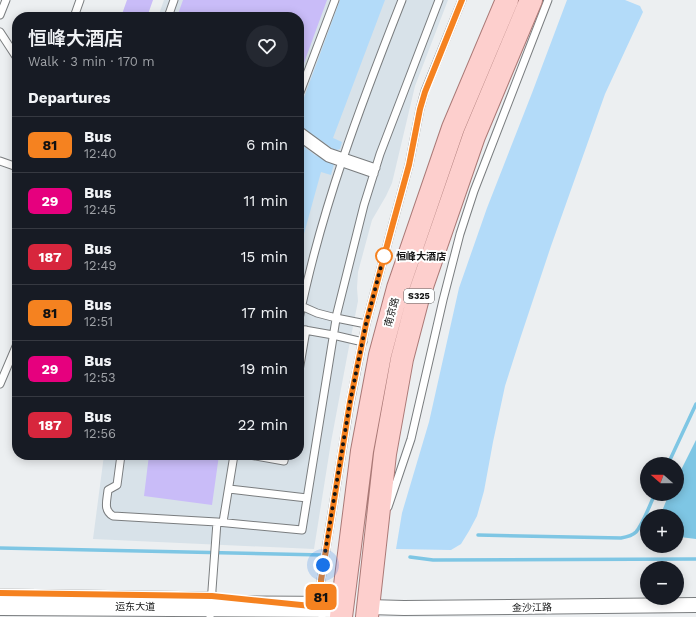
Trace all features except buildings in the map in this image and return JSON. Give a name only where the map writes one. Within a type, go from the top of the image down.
[{"type":"main road","name":"南京路","points":[[331,612],[380,355],[398,288],[453,128],[507,0]]},
{"type":"main road","name":"S325","points":[[367,612],[385,454],[402,358],[418,298],[443,260],[474,136],[531,0]]},
{"type":"main road","name":"运东大道","points":[[0,605],[73,608],[213,604],[331,612]]},
{"type":"street","name":"金沙江路","points":[[367,612],[404,613],[696,605]]},
{"type":"lane","points":[[0,15],[6,0]]},
{"type":"lane","points":[[76,12],[80,0]]},
{"type":"lane","points":[[170,12],[174,0]]},
{"type":"lane","points":[[304,82],[335,0]]},
{"type":"lane","points":[[304,291],[322,223],[342,160],[362,102],[402,0]]},
{"type":"lane","points":[[120,460],[117,485],[108,490],[106,508],[108,513],[113,516],[220,522],[302,530],[336,318],[350,259],[364,205],[375,171],[439,0]]},
{"type":"lane","points":[[243,599],[331,612],[321,580],[350,402],[366,324],[409,165],[420,109],[425,92],[462,0]]},
{"type":"lane","points":[[443,260],[460,234],[474,191],[548,0]]},
{"type":"lane","points":[[0,32],[12,50]]},
{"type":"lane","points":[[304,134],[342,160]]},
{"type":"lane","points":[[304,141],[328,158],[342,160],[375,171]]},
{"type":"lane","points":[[0,161],[12,165]]},
{"type":"lane","points":[[304,308],[317,313],[366,324]]},
{"type":"lane","points":[[304,330],[334,335],[363,342]]},
{"type":"lane","points":[[0,384],[12,356]]},
{"type":"lane","points":[[0,593],[213,604],[213,570],[216,537],[229,489],[233,460]]},
{"type":"lane","points":[[229,489],[307,498]]},
{"type":"shaded area","points":[[164,0],[448,0],[415,86],[392,183],[372,220],[358,272],[358,301],[331,442],[314,549],[93,539],[103,460],[304,460],[304,12],[160,12]]},
{"type":"shaded area","points":[[340,0],[385,0],[333,138],[342,142],[340,149],[333,149],[304,129],[304,97]]},
{"type":"shaded area","points":[[567,0],[625,0],[640,6],[643,12],[605,94],[520,339],[505,386],[484,491],[477,516],[461,544],[451,550],[396,549],[402,513],[429,422],[459,288],[487,208]]},
{"type":"shaded area","points":[[304,147],[315,155],[334,164],[331,175],[321,172],[304,234]]},
{"type":"shaded area","points":[[696,440],[696,539],[684,538],[684,509],[663,509],[666,501],[684,501],[684,464]]},
{"type":"waterway","points":[[671,457],[696,404]]},
{"type":"waterway","points":[[478,535],[621,538],[636,532],[652,501]]},
{"type":"waterway","points":[[0,548],[323,555]]},
{"type":"waterway","points":[[410,557],[433,560],[696,559]]},
{"type":"bus line","name":"81","points":[[0,593],[212,596],[321,607],[321,580],[350,402],[366,324],[402,194],[425,92],[462,0]]},
{"type":"place","name":"恒峰大酒店","points":[[384,256]]},
{"type":"route","points":[[323,565],[350,402],[366,324],[384,256]]}]
